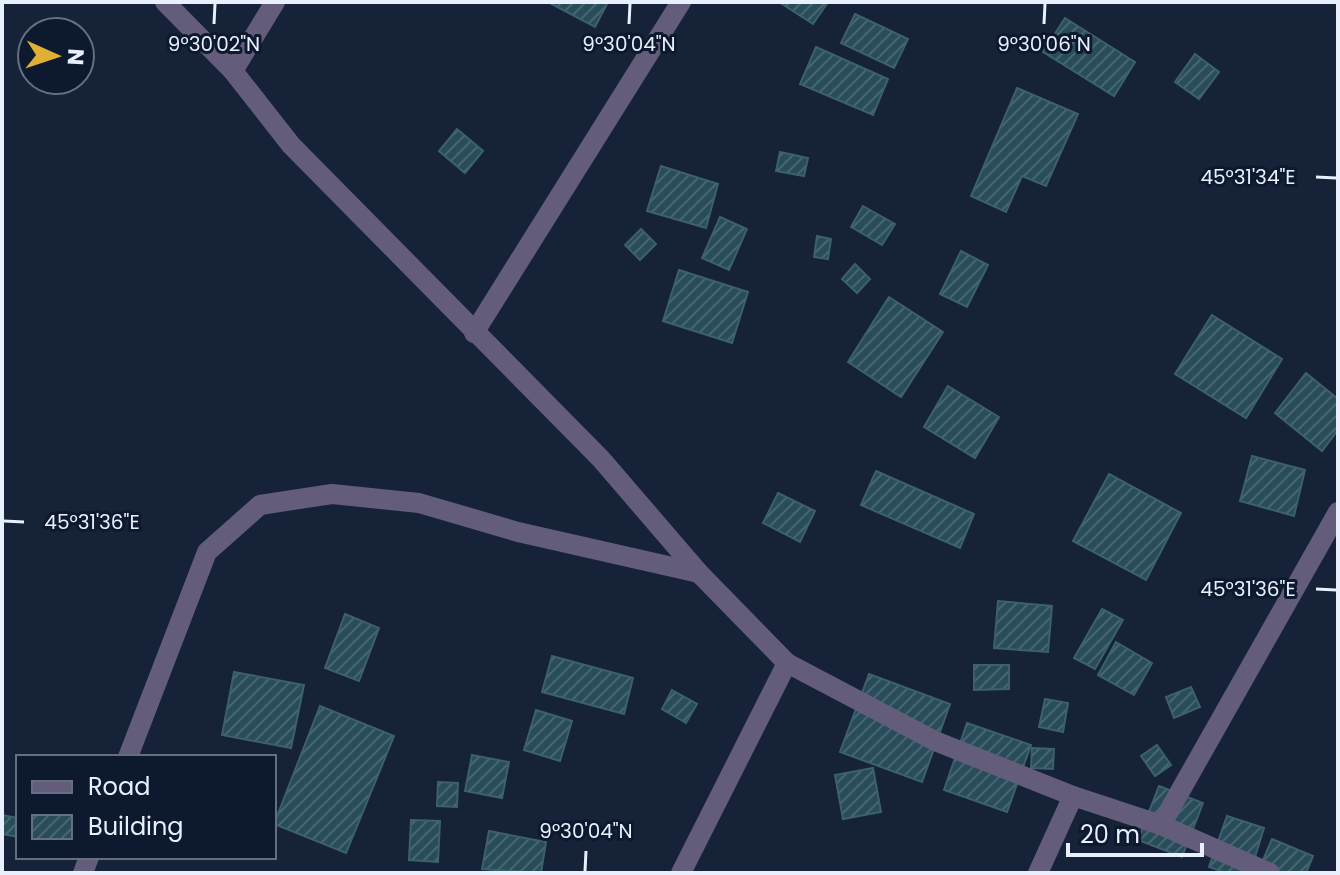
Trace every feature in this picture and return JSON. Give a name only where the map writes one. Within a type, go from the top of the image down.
[{"type":"street","points":[[165,2],[233,71],[291,145],[601,459],[699,573],[787,663],[935,741],[1073,796],[1161,825],[1270,873]]},
{"type":"street","points":[[233,71],[275,2]]},
{"type":"street","points":[[474,333],[681,2]]},
{"type":"street","points":[[129,755],[207,552],[260,505],[332,494],[419,503],[518,532],[699,573]]},
{"type":"street","points":[[1161,825],[1338,512]]},
{"type":"street","points":[[681,873],[787,663]]},
{"type":"street","points":[[1038,873],[1073,796]]},
{"type":"building","points":[[548,2],[608,2],[595,27]]},
{"type":"building","points":[[779,2],[828,2],[813,24]]},
{"type":"building","points":[[855,14],[908,39],[894,68],[841,43]]},
{"type":"building","points":[[1065,18],[1135,62],[1114,96],[1043,52]]},
{"type":"building","points":[[816,47],[888,79],[873,115],[800,84]]},
{"type":"building","points":[[1195,54],[1219,72],[1199,99],[1175,82]]},
{"type":"building","points":[[1017,88],[1078,114],[1046,186],[1022,176],[1006,212],[971,196]]},
{"type":"building","points":[[457,129],[483,151],[465,173],[439,151]]},
{"type":"building","points":[[780,152],[808,158],[804,176],[776,171]]},
{"type":"building","points":[[661,166],[718,184],[706,228],[647,211]]},
{"type":"building","points":[[863,206],[895,224],[882,245],[851,227]]},
{"type":"building","points":[[720,217],[747,229],[729,270],[702,258]]},
{"type":"building","points":[[641,229],[656,244],[640,260],[625,245]]},
{"type":"building","points":[[817,236],[831,239],[828,259],[814,257]]},
{"type":"building","points":[[961,251],[988,265],[967,307],[940,294]]},
{"type":"building","points":[[855,264],[870,279],[857,293],[842,279]]},
{"type":"building","points":[[679,270],[748,292],[732,343],[663,321]]},
{"type":"building","points":[[889,297],[943,332],[901,397],[848,362]]},
{"type":"building","points":[[1212,315],[1282,359],[1246,418],[1175,374]]},
{"type":"building","points":[[1306,373],[1338,399],[1338,430],[1322,451],[1275,413]]},
{"type":"building","points":[[948,386],[999,417],[975,458],[924,427]]},
{"type":"building","points":[[1252,456],[1305,470],[1294,516],[1240,501]]},
{"type":"building","points":[[876,471],[974,514],[960,548],[861,505]]},
{"type":"building","points":[[1109,474],[1181,513],[1146,580],[1073,541]]},
{"type":"building","points":[[778,493],[815,511],[800,542],[763,523]]},
{"type":"building","points":[[998,601],[1052,606],[1048,652],[994,648]]},
{"type":"building","points":[[1102,609],[1123,620],[1095,669],[1074,658]]},
{"type":"building","points":[[345,614],[379,628],[359,681],[325,668]]},
{"type":"building","points":[[1116,642],[1152,663],[1134,695],[1098,675]]},
{"type":"building","points":[[552,656],[633,678],[624,714],[542,692]]},
{"type":"building","points":[[974,665],[1009,665],[1009,689],[974,690]]},
{"type":"building","points":[[234,672],[304,685],[291,748],[222,735]]},
{"type":"building","points":[[869,674],[950,704],[922,782],[840,752]]},
{"type":"building","points":[[1191,687],[1200,707],[1174,718],[1166,697]]},
{"type":"building","points":[[672,690],[697,704],[686,723],[662,709]]},
{"type":"building","points":[[1045,699],[1068,703],[1063,732],[1039,727]]},
{"type":"building","points":[[320,706],[394,736],[346,853],[276,825]]},
{"type":"building","points":[[536,710],[572,721],[560,761],[524,750]]},
{"type":"building","points":[[967,723],[1031,745],[1007,812],[944,790]]},
{"type":"building","points":[[1157,745],[1171,765],[1155,776],[1141,756]]},
{"type":"building","points":[[1032,748],[1054,749],[1053,769],[1031,768]]},
{"type":"building","points":[[472,755],[509,762],[502,798],[465,791]]},
{"type":"building","points":[[873,768],[881,812],[843,819],[835,775]]},
{"type":"building","points":[[438,782],[458,783],[457,807],[437,806]]},
{"type":"building","points":[[1159,786],[1203,803],[1182,857],[1138,840]]},
{"type":"building","points":[[2,815],[16,818],[16,837],[2,834]]},
{"type":"building","points":[[1227,816],[1264,828],[1250,873],[1226,873],[1209,867]]},
{"type":"building","points":[[411,820],[440,821],[438,862],[409,860]]},
{"type":"building","points":[[489,831],[546,842],[541,873],[482,869]]},
{"type":"building","points":[[1272,839],[1313,856],[1306,873],[1274,873],[1260,867]]}]
